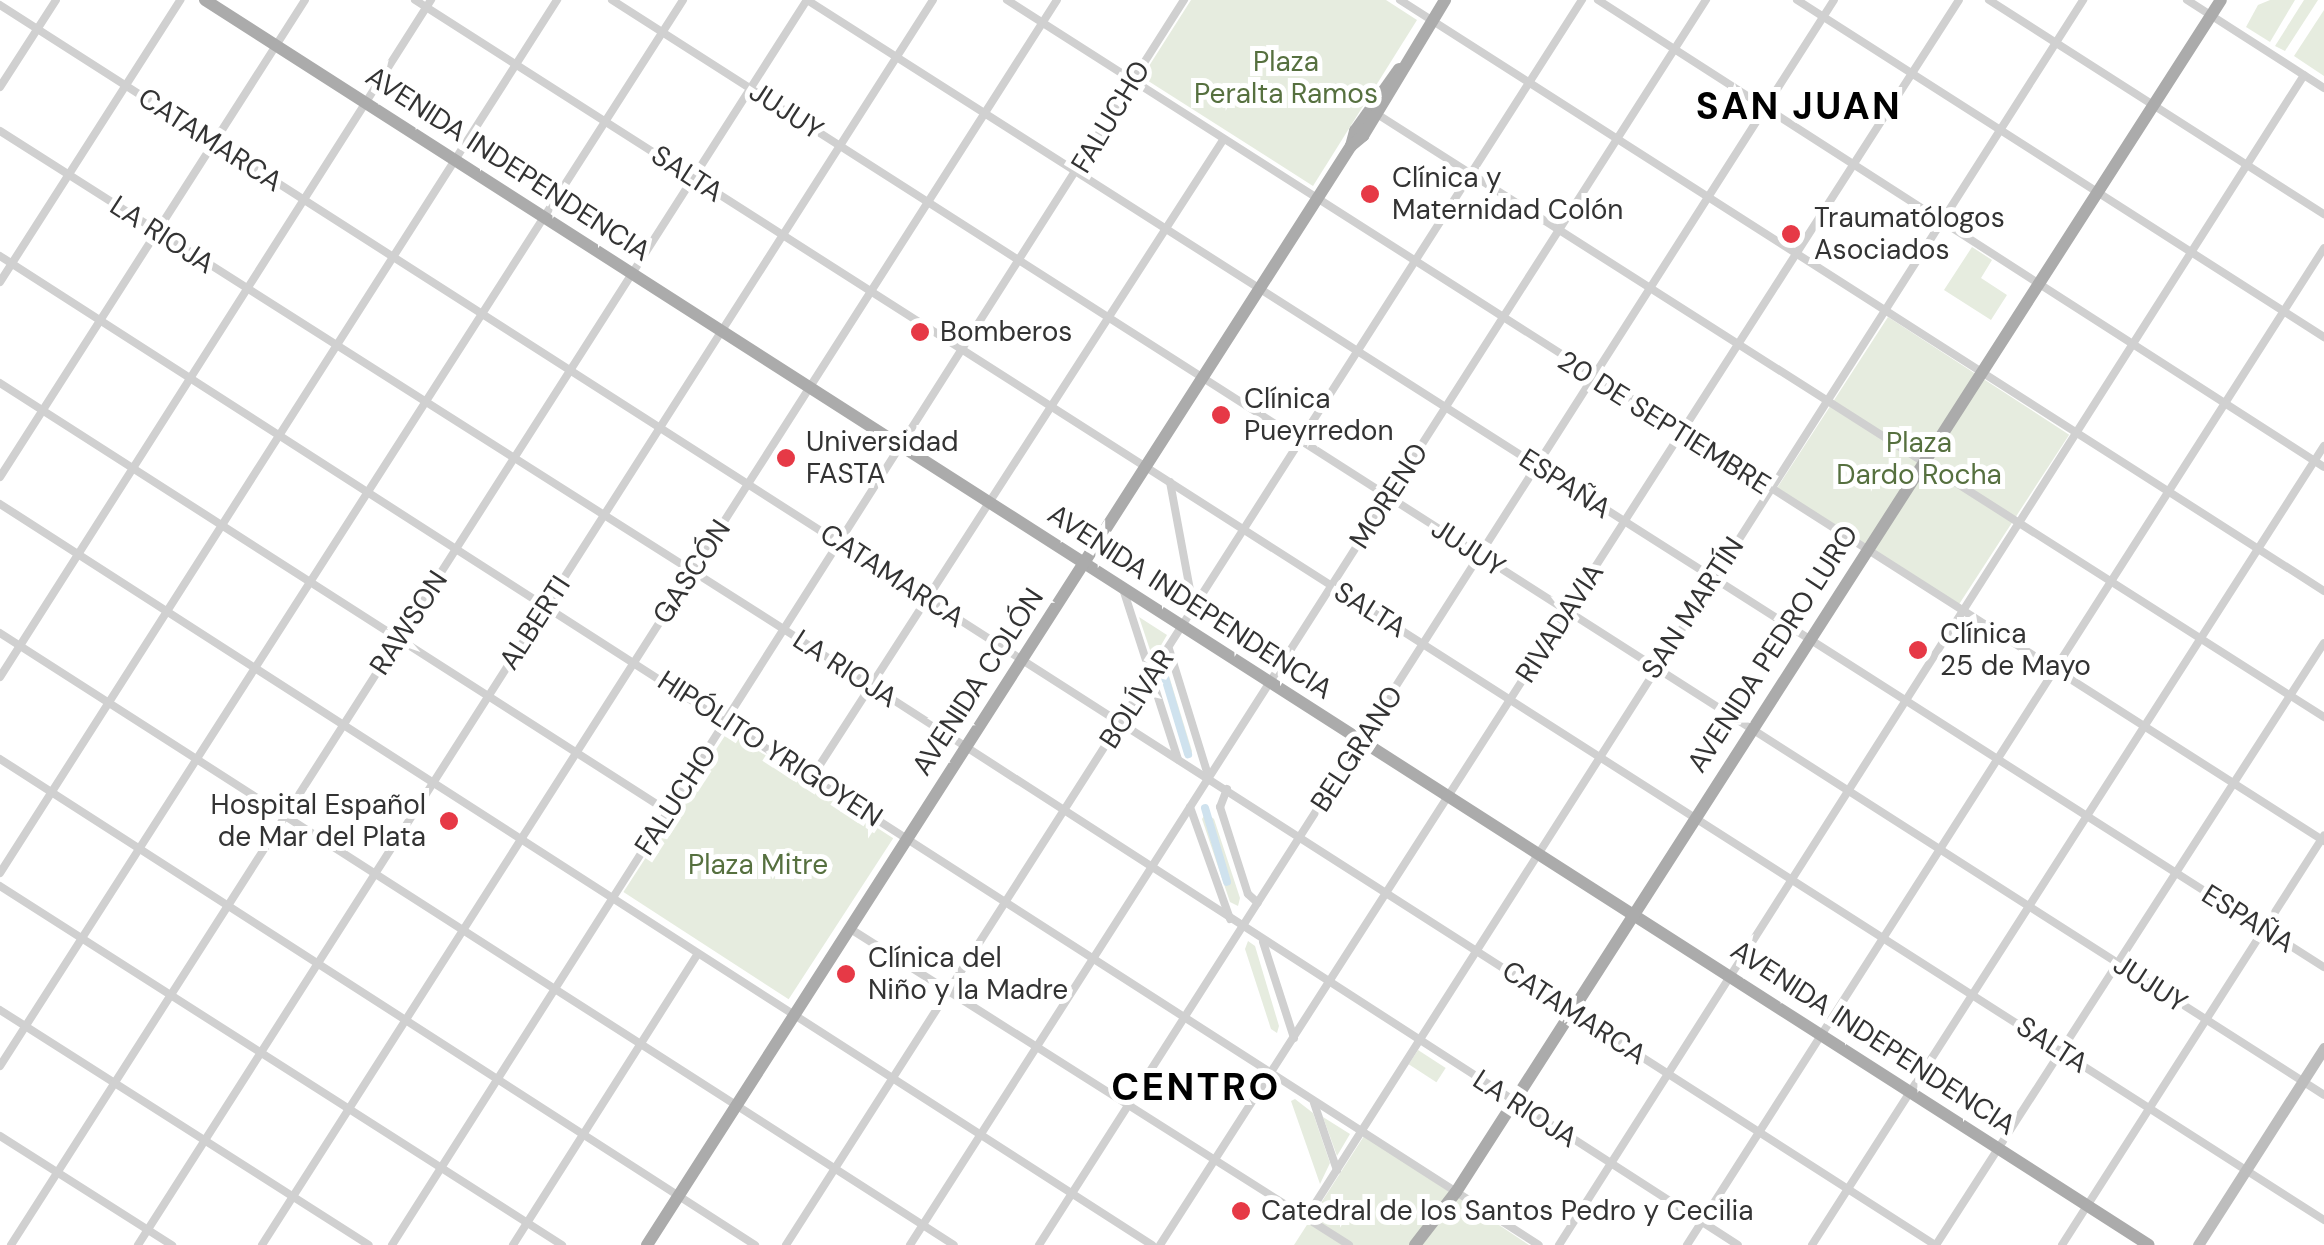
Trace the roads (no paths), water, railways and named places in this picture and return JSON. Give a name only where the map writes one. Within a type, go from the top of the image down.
[{"type":"main road","name":"AVENIDA INDEPENDENCIA","points":[[205,0],[2149,1245]]},
{"type":"main road","name":"AVENIDA COLÓN","points":[[1352,144],[1377,114],[1402,66],[1445,0]]},
{"type":"main road","name":"AVENIDA PEDRO LURO","points":[[1415,1245],[1456,1192],[2221,0]]},
{"type":"main road","name":"AVENIDA COLÓN","points":[[647,1245],[1316,201],[1387,81],[1402,66]]},
{"type":"main road","points":[[2198,1245],[2324,1048]]},
{"type":"main road","name":"AVENIDA PEDRO LURO","points":[[1426,1245],[1434,1225]]},
{"type":"street","points":[[0,87],[56,0]]},
{"type":"street","points":[[0,282],[180,0]]},
{"type":"street","points":[[0,477],[305,0]]},
{"type":"street","name":"SALTA","points":[[415,0],[429,4],[516,65],[2324,1220]]},
{"type":"street","points":[[0,873],[557,0]]},
{"type":"street","name":"JUJUY","points":[[612,0],[2324,1095]]},
{"type":"street","points":[[0,1066],[683,0]]},
{"type":"street","name":"ESPAÑA","points":[[807,0],[2324,968]]},
{"type":"street","name":"RAWSON","points":[[11,1245],[807,0]]},
{"type":"street","name":"ALBERTI","points":[[138,1245],[933,0]]},
{"type":"street","name":"20 DE SEPTIEMBRE","points":[[1006,0],[1963,614],[2323,839]]},
{"type":"street","name":"GASCÓN","points":[[262,1245],[1057,0]]},
{"type":"street","name":"FALUCHO","points":[[392,1245],[1021,262],[1184,0]]},
{"type":"street","points":[[1400,0],[2324,591]]},
{"type":"street","name":"BOLÍVAR","points":[[786,1245],[1582,0]]},
{"type":"street","points":[[1598,0],[2324,467]]},
{"type":"street","name":"MORENO","points":[[910,1245],[1706,0]]},
{"type":"street","points":[[1796,0],[2324,337]]},
{"type":"street","name":"BELGRANO","points":[[1040,1245],[1834,0]]},
{"type":"street","name":"RIVADAVIA","points":[[1160,1245],[1959,0]]},
{"type":"street","points":[[1989,0],[2324,214]]},
{"type":"street","name":"SAN MARTÍN","points":[[1306,1218],[2082,0]]},
{"type":"street","points":[[2187,0],[2324,88]]},
{"type":"street","points":[[0,677],[244,288],[429,4]]},
{"type":"street","name":"CATAMARCA","points":[[0,6],[1935,1245]]},
{"type":"street","points":[[1559,1245],[2304,75]]},
{"type":"street","points":[[1377,114],[2324,717]]},
{"type":"street","name":"LA RIOJA","points":[[0,131],[785,630],[1738,1245]]},
{"type":"street","points":[[812,776],[1223,140]]},
{"type":"street","points":[[1687,1245],[2324,248]]},
{"type":"street","name":"HIPÓLITO YRIGOYEN","points":[[0,256],[1539,1245]]},
{"type":"street","points":[[0,383],[668,812]]},
{"type":"street","points":[[1812,1245],[2324,446]]},
{"type":"street","points":[[1170,482],[1194,611]]},
{"type":"street","points":[[0,504],[1152,1245]]},
{"type":"street","points":[[1122,587],[1178,759]]},
{"type":"street","points":[[0,633],[954,1245]]},
{"type":"street","points":[[1935,1245],[2324,643]]},
{"type":"street","points":[[1169,649],[1209,778]]},
{"type":"street","points":[[0,758],[755,1245]]},
{"type":"street","points":[[1227,789],[1220,808],[1248,894],[1258,903]]},
{"type":"street","points":[[1190,807],[1230,919]]},
{"type":"street","points":[[2062,1245],[2323,839]]},
{"type":"street","points":[[0,886],[562,1245]]},
{"type":"street","points":[[850,928],[1349,1245]]},
{"type":"street","points":[[1263,940],[1294,1038]]},
{"type":"street","points":[[512,1245],[698,954]]},
{"type":"street","points":[[0,1010],[369,1245]]},
{"type":"street","points":[[1314,1100],[1336,1170]]},
{"type":"street","points":[[0,1136],[172,1245]]},
{"type":"waterway","points":[[1163,671],[1188,754]]},
{"type":"waterway","points":[[1205,808],[1227,882]]},
{"type":"place","name":"Clínica y Maternidad Colón","points":[[1370,194]]},
{"type":"place","name":"Traumatólogos Asociados","points":[[1791,234]]},
{"type":"place","name":"Bomberos","points":[[920,332]]},
{"type":"place","name":"Clínica Pueyrredon","points":[[1221,415]]},
{"type":"place","name":"Universidad FASTA","points":[[786,458]]},
{"type":"place","name":"Clínica 25 de Mayo","points":[[1918,650]]},
{"type":"place","name":"Hospital Español de Mar del Plata","points":[[449,821]]},
{"type":"place","name":"Clínica del Niño y la Madre","points":[[846,974]]},
{"type":"place","name":"Catedral de los Santos Pedro y Cecilia","points":[[1241,1211]]},
{"type":"district","name":"SAN JUAN","points":[[1799,107]]},
{"type":"district","name":"CENTRO","points":[[1196,1088]]},
{"type":"park label","name":"Plaza Peralta Ramos","points":[[1286,78]]},
{"type":"park label","name":"Plaza Dardo Rocha","points":[[1919,459]]},
{"type":"park label","name":"Plaza Mitre","points":[[758,865]]}]
